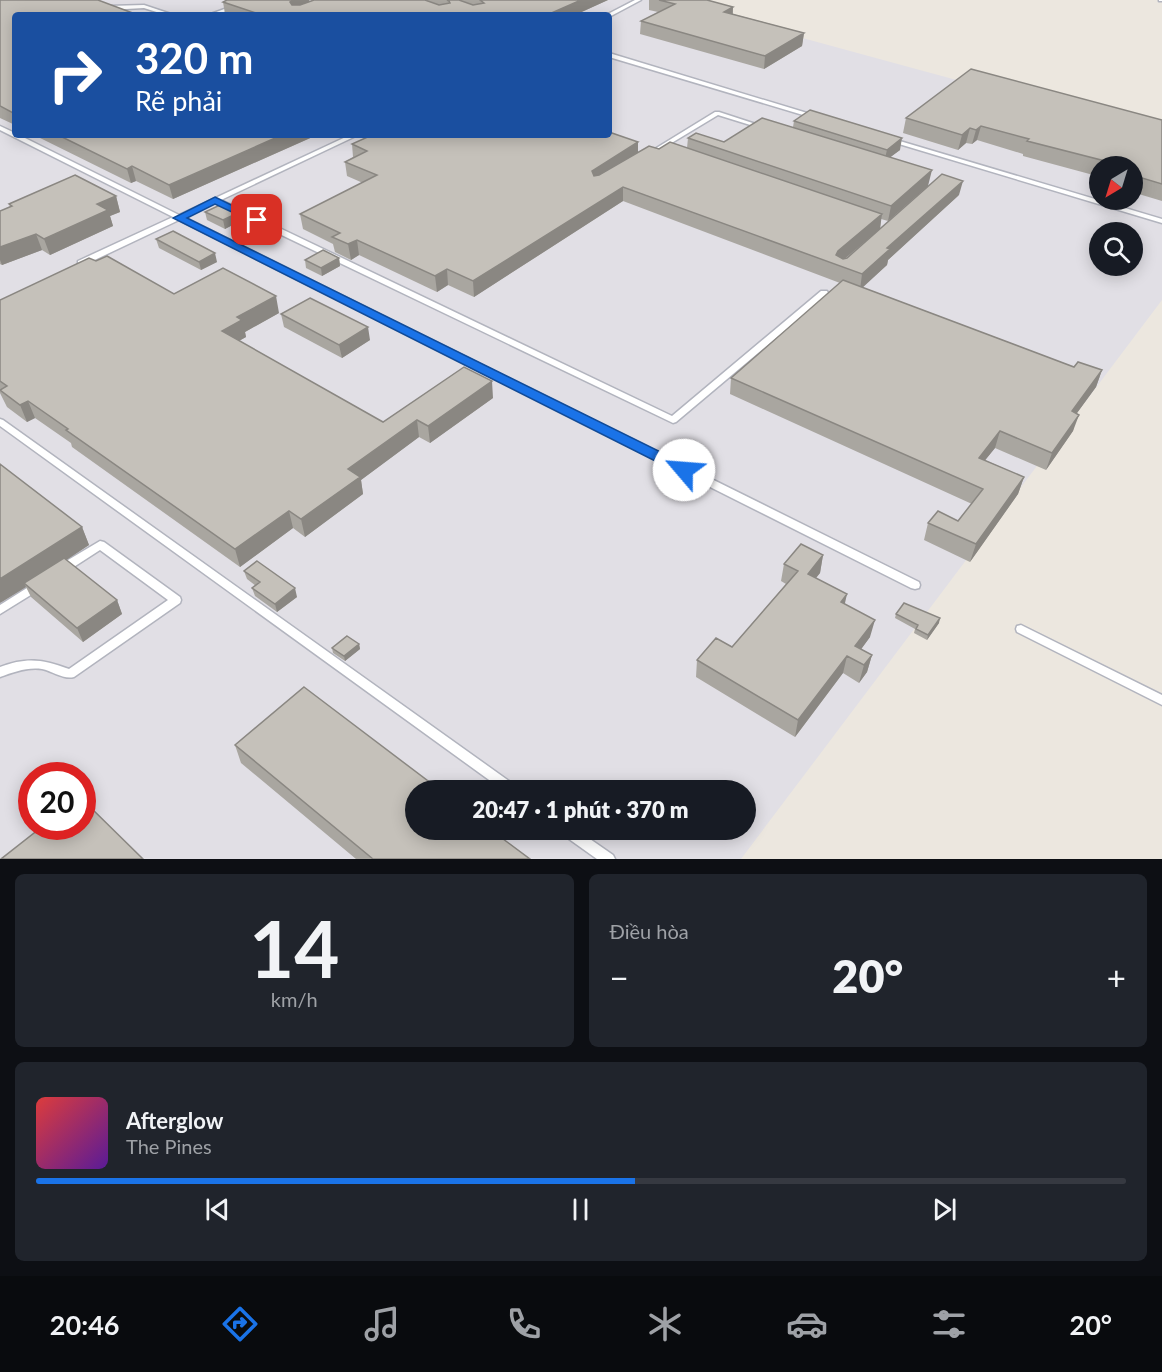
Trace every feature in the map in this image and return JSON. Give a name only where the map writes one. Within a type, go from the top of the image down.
[{"type":"lane","points":[[220,12],[254,0]]},
{"type":"lane","points":[[612,14],[639,0]]},
{"type":"lane","points":[[98,4],[119,12]]},
{"type":"lane","points":[[109,8],[144,6],[162,12]]},
{"type":"lane","points":[[612,56],[824,119]]},
{"type":"lane","points":[[640,160],[717,113],[772,131]]},
{"type":"lane","points":[[880,136],[1162,221]]},
{"type":"lane","points":[[20,138],[915,585]]},
{"type":"lane","points":[[74,266],[349,138]]},
{"type":"lane","points":[[660,148],[671,152]]},
{"type":"lane","points":[[638,151],[649,154]]},
{"type":"lane","points":[[215,200],[673,420],[824,293]]},
{"type":"lane","points":[[0,422],[498,780]]},
{"type":"lane","points":[[0,610],[100,545],[176,600],[70,674],[40,663],[17,664],[0,672]]},
{"type":"lane","points":[[1021,629],[1162,700]]},
{"type":"lane","points":[[581,840],[608,859]]},
{"type":"shaded area","points":[[0,0],[663,0],[1162,136],[1162,300],[756,839],[756,780],[405,780],[405,840],[755,840],[741,859],[0,859]]},
{"type":"building","points":[[0,0],[98,0],[130,12],[12,12],[12,112],[0,106]]},
{"type":"building","points":[[227,0],[294,0],[290,2],[292,5],[300,5],[314,0],[425,0],[439,5],[450,3],[447,0],[459,0],[473,5],[484,3],[480,0],[581,0],[554,12],[253,12],[223,2]]},
{"type":"building","points":[[659,0],[707,0],[733,7],[724,12],[804,33],[765,56],[641,21],[675,4]]},
{"type":"building","points":[[971,69],[1162,120],[1162,184],[1143,178],[1143,156],[1089,157],[981,126],[976,130],[970,128],[962,135],[906,118]]},
{"type":"building","points":[[810,110],[902,138],[887,150],[794,121]]},
{"type":"building","points":[[762,118],[932,170],[891,206],[688,138],[696,133],[724,142]]},
{"type":"building","points":[[612,133],[638,142],[592,171],[594,176],[649,146],[659,149],[670,142],[882,214],[838,251],[836,255],[843,259],[847,258],[942,174],[963,181],[887,248],[890,249],[862,274],[623,187],[473,281],[447,269],[435,276],[357,240],[348,244],[332,237],[340,233],[300,214],[377,175],[345,162],[367,151],[352,144],[365,138],[612,138]]},
{"type":"building","points":[[64,138],[275,138],[169,185],[132,166],[127,169]]},
{"type":"building","points":[[75,175],[116,196],[97,204],[108,210],[44,239],[36,234],[0,247],[0,211],[12,206],[9,204]]},
{"type":"building","points":[[222,204],[240,212],[223,220],[205,212]]},
{"type":"building","points":[[173,231],[215,253],[199,262],[156,239]]},
{"type":"building","points":[[323,250],[339,258],[321,268],[305,260]]},
{"type":"building","points":[[107,256],[174,294],[223,268],[276,296],[237,317],[242,320],[222,331],[383,422],[464,367],[492,381],[428,426],[417,420],[348,469],[360,477],[301,519],[289,511],[235,549],[28,401],[20,405],[0,390],[7,386],[0,381],[0,300],[89,258],[96,261]]},
{"type":"building","points":[[843,280],[1074,367],[1078,362],[1102,370],[1072,411],[1079,415],[1052,453],[1000,431],[979,458],[1024,477],[976,544],[928,523],[938,511],[958,521],[983,489],[731,378]]},
{"type":"building","points":[[310,298],[368,327],[339,345],[281,314]]},
{"type":"building","points":[[0,464],[82,527],[0,579]]},
{"type":"building","points":[[801,544],[823,555],[808,574],[847,594],[841,602],[875,620],[855,646],[872,655],[864,665],[847,656],[798,720],[697,660],[716,638],[732,647],[798,571],[784,564]]},
{"type":"building","points":[[64,558],[117,600],[77,628],[24,583]]},
{"type":"building","points":[[257,561],[295,588],[275,604],[252,588],[260,582],[244,571]]},
{"type":"building","points":[[904,603],[940,618],[928,635],[916,629],[918,625],[896,614]]},
{"type":"building","points":[[347,636],[359,644],[344,656],[332,648]]},
{"type":"building","points":[[304,687],[427,780],[405,780],[405,840],[504,840],[530,859],[373,859],[235,745]]},
{"type":"building","points":[[96,813],[143,859],[1,859],[25,840],[96,840]]},
{"type":"route","points":[[257,220],[215,200],[179,218],[684,470]]}]
